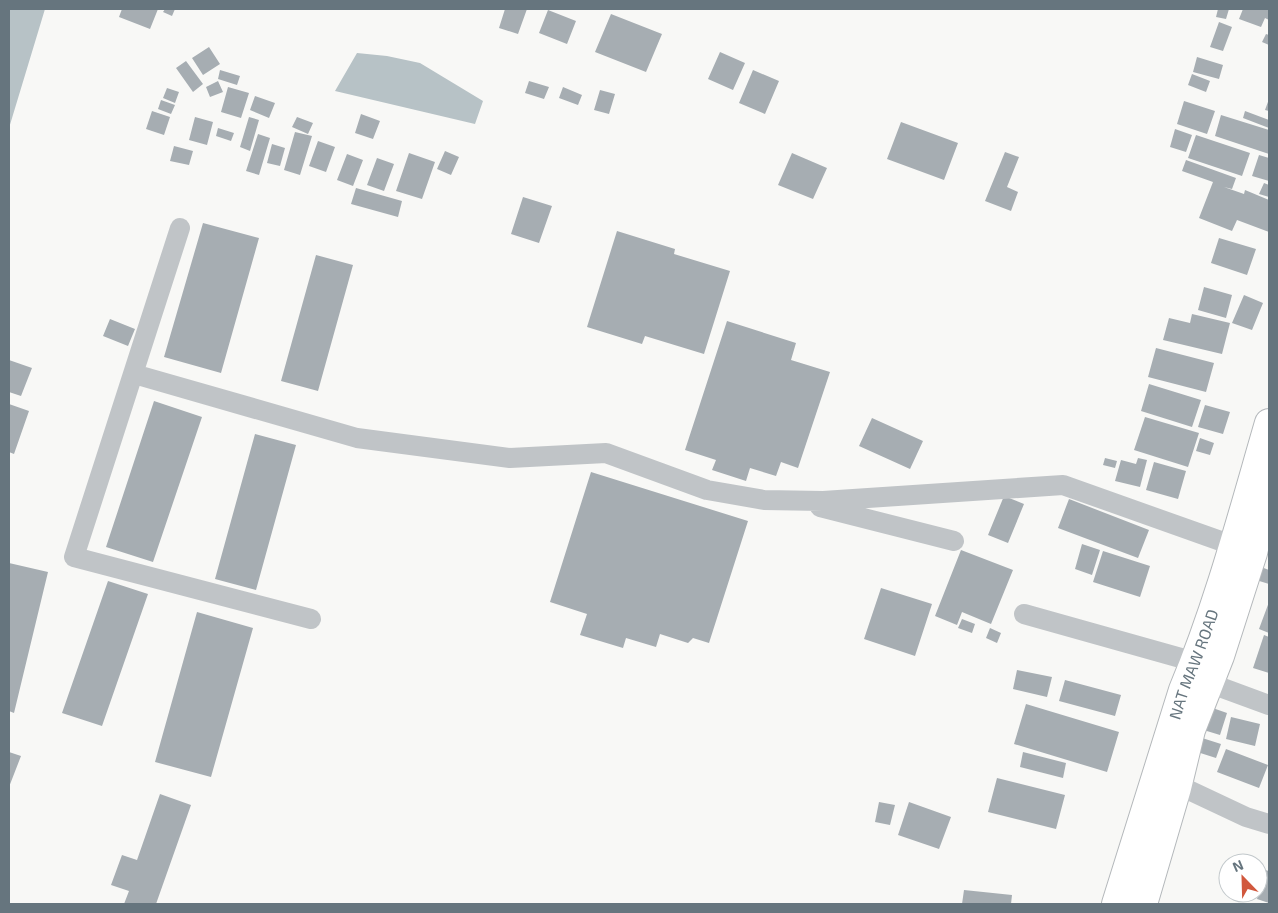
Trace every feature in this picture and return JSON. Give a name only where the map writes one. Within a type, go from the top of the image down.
[{"type":"main road","name":"NAT MAW ROAD","points":[[1116,904],[1166,783],[1191,730],[1202,672],[1220,656],[1269,423]]},
{"type":"main road","name":"NAT MAW ROAD","points":[[1243,549],[1269,485]]},
{"type":"main road","name":"NAT MAW ROAD","points":[[1143,904],[1166,783]]},
{"type":"street","points":[[180,228],[74,557],[310,619]]},
{"type":"street","points":[[134,374],[357,438],[510,458],[606,453],[707,490],[764,500],[824,501],[1063,485],[1243,549]]},
{"type":"street","points":[[797,500],[954,541]]},
{"type":"street","points":[[1024,614],[1202,672],[1269,705]]},
{"type":"street","points":[[1166,783],[1246,817],[1269,824]]},
{"type":"shaded area","points":[[9,9],[45,9],[9,128]]},
{"type":"shaded area","points":[[357,53],[387,56],[420,63],[483,101],[475,124],[335,91]]},
{"type":"building","points":[[122,9],[158,9],[150,29],[119,17]]},
{"type":"building","points":[[165,9],[175,9],[172,16],[163,12]]},
{"type":"building","points":[[505,9],[527,9],[518,34],[499,28]]},
{"type":"building","points":[[1218,9],[1229,9],[1226,19],[1216,17]]},
{"type":"building","points":[[1243,9],[1269,9],[1269,20],[1265,18],[1261,27],[1239,19]]},
{"type":"building","points":[[548,10],[576,21],[567,44],[539,33]]},
{"type":"building","points":[[611,14],[662,34],[646,72],[595,52]]},
{"type":"building","points":[[1219,22],[1232,27],[1223,51],[1210,47]]},
{"type":"building","points":[[1266,34],[1269,35],[1269,45],[1262,42]]},
{"type":"building","points":[[209,47],[220,64],[203,75],[192,58]]},
{"type":"building","points":[[720,52],[745,63],[733,90],[708,79]]},
{"type":"building","points":[[1197,57],[1223,65],[1219,79],[1193,72]]},
{"type":"building","points":[[186,61],[203,84],[193,92],[176,68]]},
{"type":"building","points":[[220,70],[240,76],[237,85],[218,79]]},
{"type":"building","points":[[753,70],[779,81],[765,114],[739,103]]},
{"type":"building","points":[[1192,74],[1210,81],[1206,92],[1188,85]]},
{"type":"building","points":[[218,81],[223,92],[210,97],[206,87]]},
{"type":"building","points":[[529,81],[549,87],[544,99],[525,93]]},
{"type":"building","points":[[228,87],[249,93],[241,118],[221,112]]},
{"type":"building","points":[[563,87],[582,95],[578,105],[559,98]]},
{"type":"building","points":[[167,88],[179,92],[175,103],[163,98]]},
{"type":"building","points":[[600,90],[615,94],[609,114],[594,110]]},
{"type":"building","points":[[255,96],[275,103],[269,118],[250,110]]},
{"type":"building","points":[[1269,99],[1269,111],[1265,110]]},
{"type":"building","points":[[161,100],[175,105],[171,114],[158,109]]},
{"type":"building","points":[[1184,101],[1215,111],[1207,134],[1177,124]]},
{"type":"building","points":[[152,111],[170,117],[164,135],[146,129]]},
{"type":"building","points":[[1245,111],[1269,120],[1269,128],[1243,118]]},
{"type":"building","points":[[361,114],[380,121],[373,139],[355,133]]},
{"type":"building","points":[[1221,115],[1269,130],[1269,154],[1215,136]]},
{"type":"building","points":[[195,117],[213,122],[207,145],[189,140]]},
{"type":"building","points":[[249,117],[259,120],[250,151],[240,147]]},
{"type":"building","points":[[297,117],[313,123],[308,134],[292,127]]},
{"type":"building","points":[[901,122],[958,143],[944,180],[887,159]]},
{"type":"building","points":[[218,128],[234,133],[231,141],[216,136]]},
{"type":"building","points":[[1175,129],[1192,135],[1186,152],[1170,147]]},
{"type":"building","points":[[295,132],[312,136],[300,175],[284,170]]},
{"type":"building","points":[[258,134],[270,138],[259,175],[246,171]]},
{"type":"building","points":[[1196,135],[1250,153],[1242,176],[1188,158]]},
{"type":"building","points":[[318,141],[335,147],[326,172],[309,166]]},
{"type":"building","points":[[272,144],[285,148],[280,166],[267,163]]},
{"type":"building","points":[[174,146],[193,151],[189,165],[170,161]]},
{"type":"building","points":[[445,151],[459,157],[451,175],[437,169]]},
{"type":"building","points":[[1005,152],[1019,157],[1007,187],[1018,192],[1011,211],[985,201]]},
{"type":"building","points":[[409,153],[435,162],[422,199],[396,191]]},
{"type":"building","points":[[792,153],[827,168],[813,199],[778,185]]},
{"type":"building","points":[[347,154],[363,160],[353,186],[337,180]]},
{"type":"building","points":[[1259,155],[1269,158],[1269,181],[1252,176]]},
{"type":"building","points":[[377,158],[394,164],[384,191],[367,185]]},
{"type":"building","points":[[1186,160],[1236,178],[1232,189],[1224,187],[1244,194],[1245,190],[1269,200],[1269,232],[1237,220],[1232,231],[1199,218],[1213,182],[1182,171]]},
{"type":"building","points":[[1264,183],[1269,185],[1269,197],[1259,194]]},
{"type":"building","points":[[356,188],[402,201],[398,217],[351,204]]},
{"type":"building","points":[[523,197],[552,206],[539,243],[511,234]]},
{"type":"building","points":[[203,223],[259,238],[221,373],[164,357]]},
{"type":"building","points":[[617,231],[675,249],[674,254],[730,271],[704,354],[645,336],[642,344],[587,327]]},
{"type":"building","points":[[1219,238],[1256,249],[1247,275],[1211,263]]},
{"type":"building","points":[[316,255],[353,265],[318,391],[281,381]]},
{"type":"building","points":[[1204,287],[1232,295],[1226,318],[1198,310]]},
{"type":"building","points":[[1244,295],[1263,303],[1252,330],[1232,323]]},
{"type":"building","points":[[1192,314],[1230,323],[1222,354],[1163,340],[1169,318],[1190,323]]},
{"type":"building","points":[[110,319],[135,329],[128,346],[103,336]]},
{"type":"building","points":[[727,321],[796,343],[791,360],[830,372],[798,468],[781,462],[776,476],[750,468],[746,481],[712,470],[716,460],[685,450]]},
{"type":"building","points":[[1156,348],[1214,363],[1206,392],[1148,377]]},
{"type":"building","points":[[9,360],[32,368],[21,396],[9,392]]},
{"type":"building","points":[[1149,384],[1201,400],[1192,427],[1141,411]]},
{"type":"building","points":[[154,401],[202,417],[153,562],[106,547]]},
{"type":"building","points":[[9,404],[29,411],[14,454],[9,452]]},
{"type":"building","points":[[1205,405],[1230,412],[1223,434],[1198,427]]},
{"type":"building","points":[[1145,417],[1199,433],[1188,467],[1134,450]]},
{"type":"building","points":[[872,418],[923,441],[910,469],[859,446]]},
{"type":"building","points":[[255,434],[296,445],[256,590],[215,579]]},
{"type":"building","points":[[1200,438],[1214,443],[1210,455],[1196,451]]},
{"type":"building","points":[[1105,458],[1117,461],[1115,468],[1103,465]]},
{"type":"building","points":[[1138,458],[1147,460],[1140,487],[1115,481],[1121,460],[1136,464]]},
{"type":"building","points":[[1154,462],[1186,471],[1178,499],[1146,490]]},
{"type":"building","points":[[591,472],[748,521],[709,643],[693,638],[688,643],[660,634],[656,647],[626,638],[623,648],[580,635],[587,614],[550,602]]},
{"type":"building","points":[[1004,496],[1024,504],[1008,543],[988,535]]},
{"type":"building","points":[[1069,499],[1149,530],[1138,558],[1058,528]]},
{"type":"building","points":[[1082,544],[1100,550],[1092,575],[1075,569]]},
{"type":"building","points":[[961,550],[1013,570],[991,624],[962,612],[957,625],[935,616]]},
{"type":"building","points":[[1103,551],[1150,566],[1140,597],[1093,582]]},
{"type":"building","points":[[9,563],[48,572],[14,713],[9,711]]},
{"type":"building","points":[[1261,567],[1269,570],[1269,584],[1256,580]]},
{"type":"building","points":[[108,581],[148,594],[102,726],[62,713]]},
{"type":"building","points":[[881,588],[932,604],[915,656],[864,639]]},
{"type":"building","points":[[1269,602],[1269,633],[1259,629]]},
{"type":"building","points":[[197,612],[253,628],[211,777],[155,762]]},
{"type":"building","points":[[962,619],[975,624],[972,633],[958,628]]},
{"type":"building","points":[[990,628],[1001,633],[997,643],[986,638]]},
{"type":"building","points":[[1264,635],[1269,637],[1269,673],[1253,668]]},
{"type":"building","points":[[1017,670],[1052,677],[1047,697],[1013,689]]},
{"type":"building","points":[[1065,680],[1121,695],[1115,716],[1059,701]]},
{"type":"building","points":[[1026,704],[1119,732],[1107,772],[1014,744]]},
{"type":"building","points":[[1204,705],[1227,713],[1220,735],[1197,728]]},
{"type":"building","points":[[1231,717],[1260,724],[1255,746],[1226,739]]},
{"type":"building","points":[[1199,737],[1221,744],[1216,758],[1194,751]]},
{"type":"building","points":[[1226,749],[1268,765],[1259,788],[1217,772]]},
{"type":"building","points":[[9,752],[21,756],[9,787]]},
{"type":"building","points":[[1023,752],[1066,763],[1063,778],[1020,767]]},
{"type":"building","points":[[997,778],[1065,795],[1056,829],[988,812]]},
{"type":"building","points":[[160,794],[191,805],[156,904],[124,904],[129,891],[111,885],[122,855],[137,860]]},
{"type":"building","points":[[879,802],[895,805],[890,825],[875,822]]},
{"type":"building","points":[[909,802],[951,817],[939,849],[898,835]]},
{"type":"building","points":[[1268,871],[1269,871],[1268,903]]},
{"type":"building","points":[[964,890],[1012,895],[1011,904],[962,904]]}]
